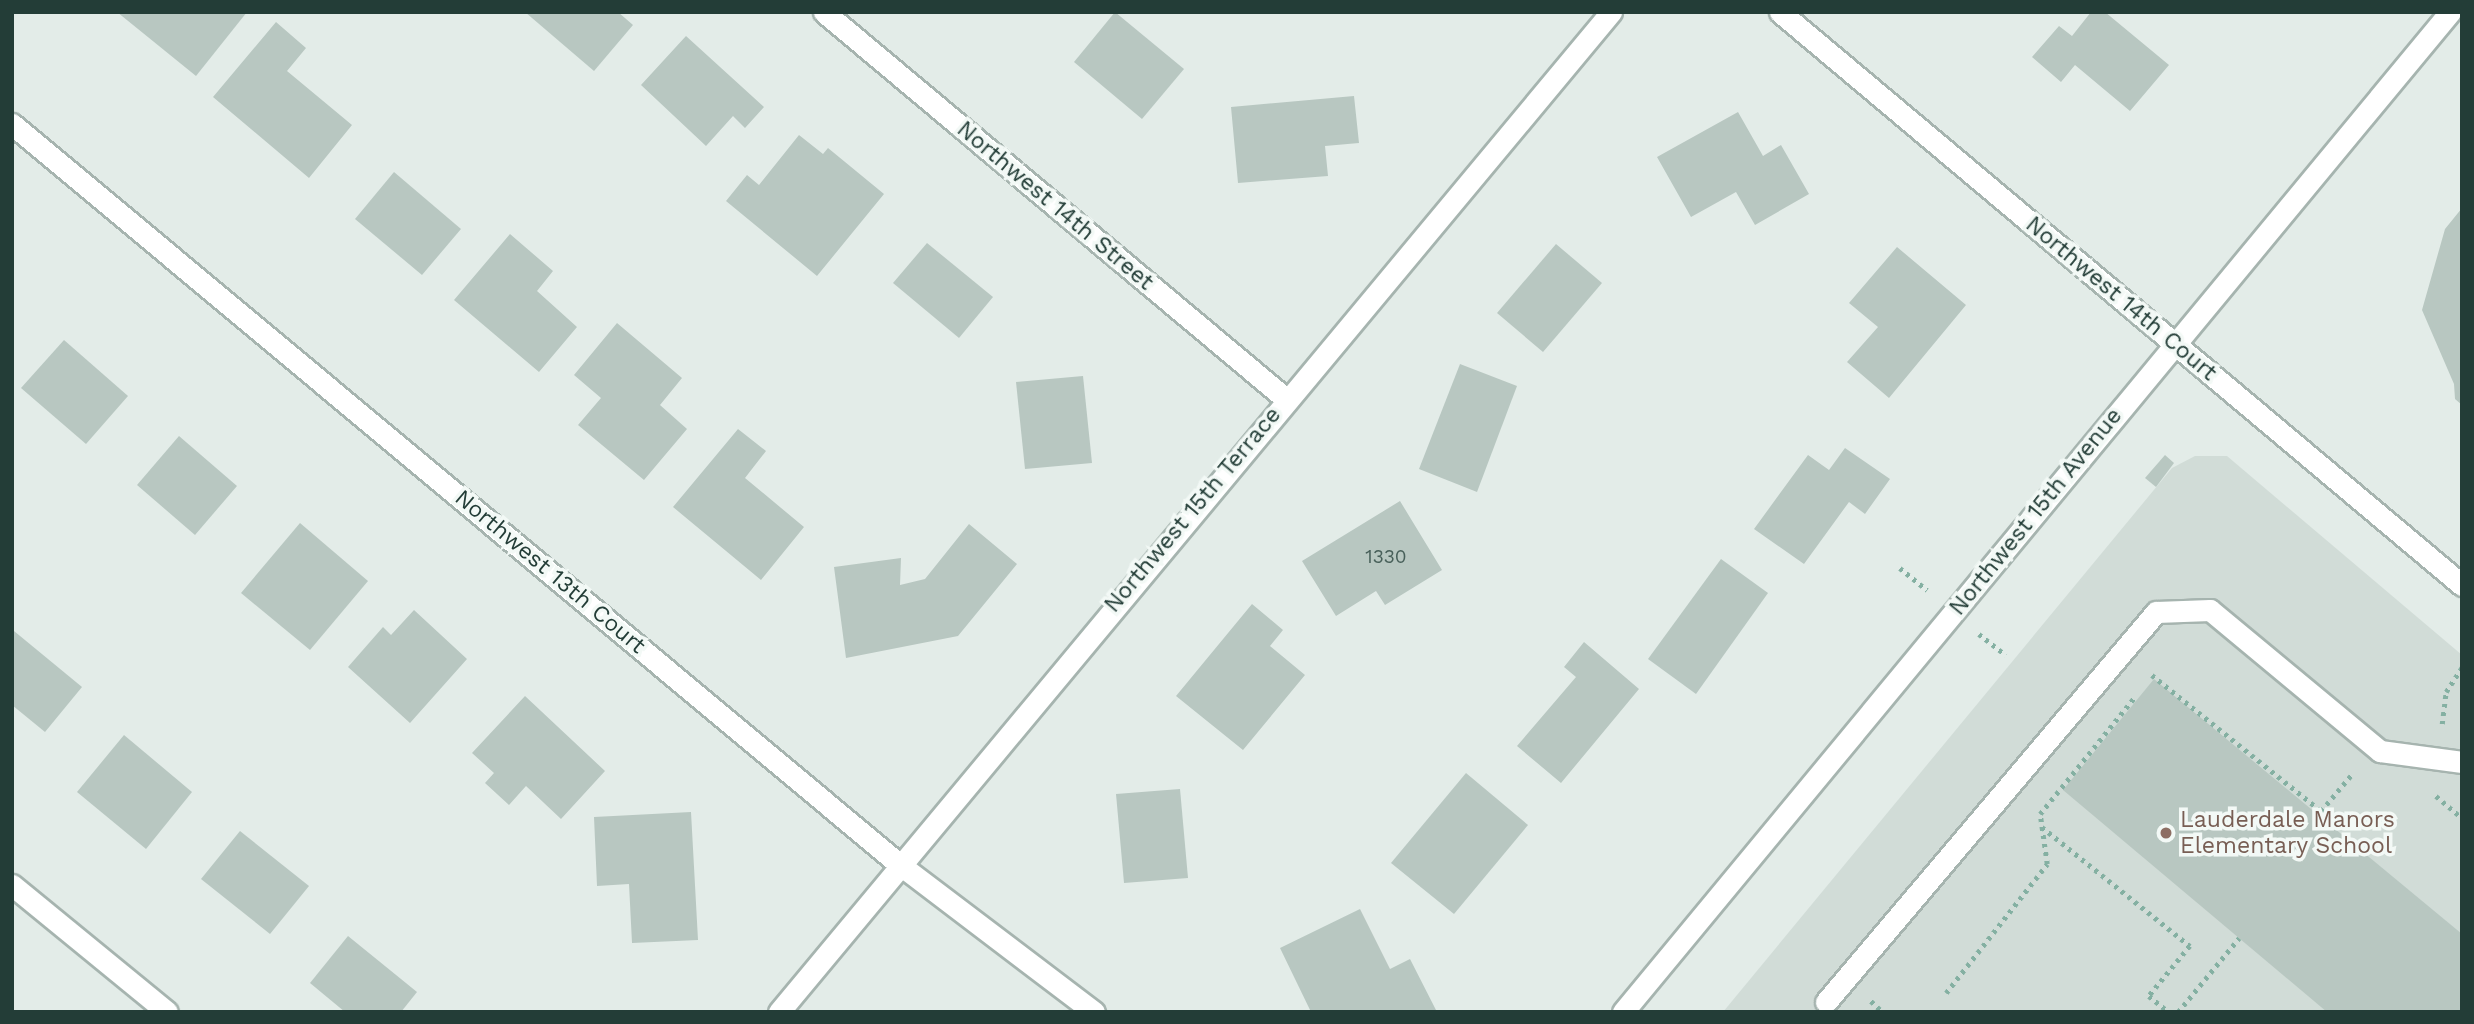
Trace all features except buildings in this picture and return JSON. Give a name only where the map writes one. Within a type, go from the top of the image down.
[{"type":"street","name":"Northwest 14th Street","points":[[824,12],[1286,399]]},
{"type":"street","name":"Northwest 15th Terrace","points":[[779,1012],[899,864],[1611,12]]},
{"type":"street","name":"Northwest 14th Court","points":[[1780,12],[2462,585]]},
{"type":"street","name":"Northwest 15th Avenue","points":[[1623,1012],[2450,12]]},
{"type":"street","name":"Northwest 13th Court","points":[[12,124],[899,864],[1094,1012]]},
{"type":"street","points":[[1826,1002],[2156,612],[2210,610],[2380,751],[2462,762]]},
{"type":"street","points":[[12,885],[167,1012]]},
{"type":"path","points":[[2145,684],[2154,673],[2321,811],[2355,771]]},
{"type":"path","points":[[1946,993],[2047,864],[2040,814],[2136,695]]},
{"type":"path","points":[[2431,792],[2462,818]]},
{"type":"path","points":[[2042,826],[2190,946],[2149,996],[2169,1012]]},
{"type":"path","points":[[2178,1012],[2239,938]]},
{"type":"shaded area","name":"Lauderdale Manors Elementary School","points":[[2195,456],[2227,456],[2462,655],[2462,1012],[1723,1012],[2172,468]]},
{"type":"place","name":"Lauderdale Manors Elementary School","points":[[2166,833]]}]
